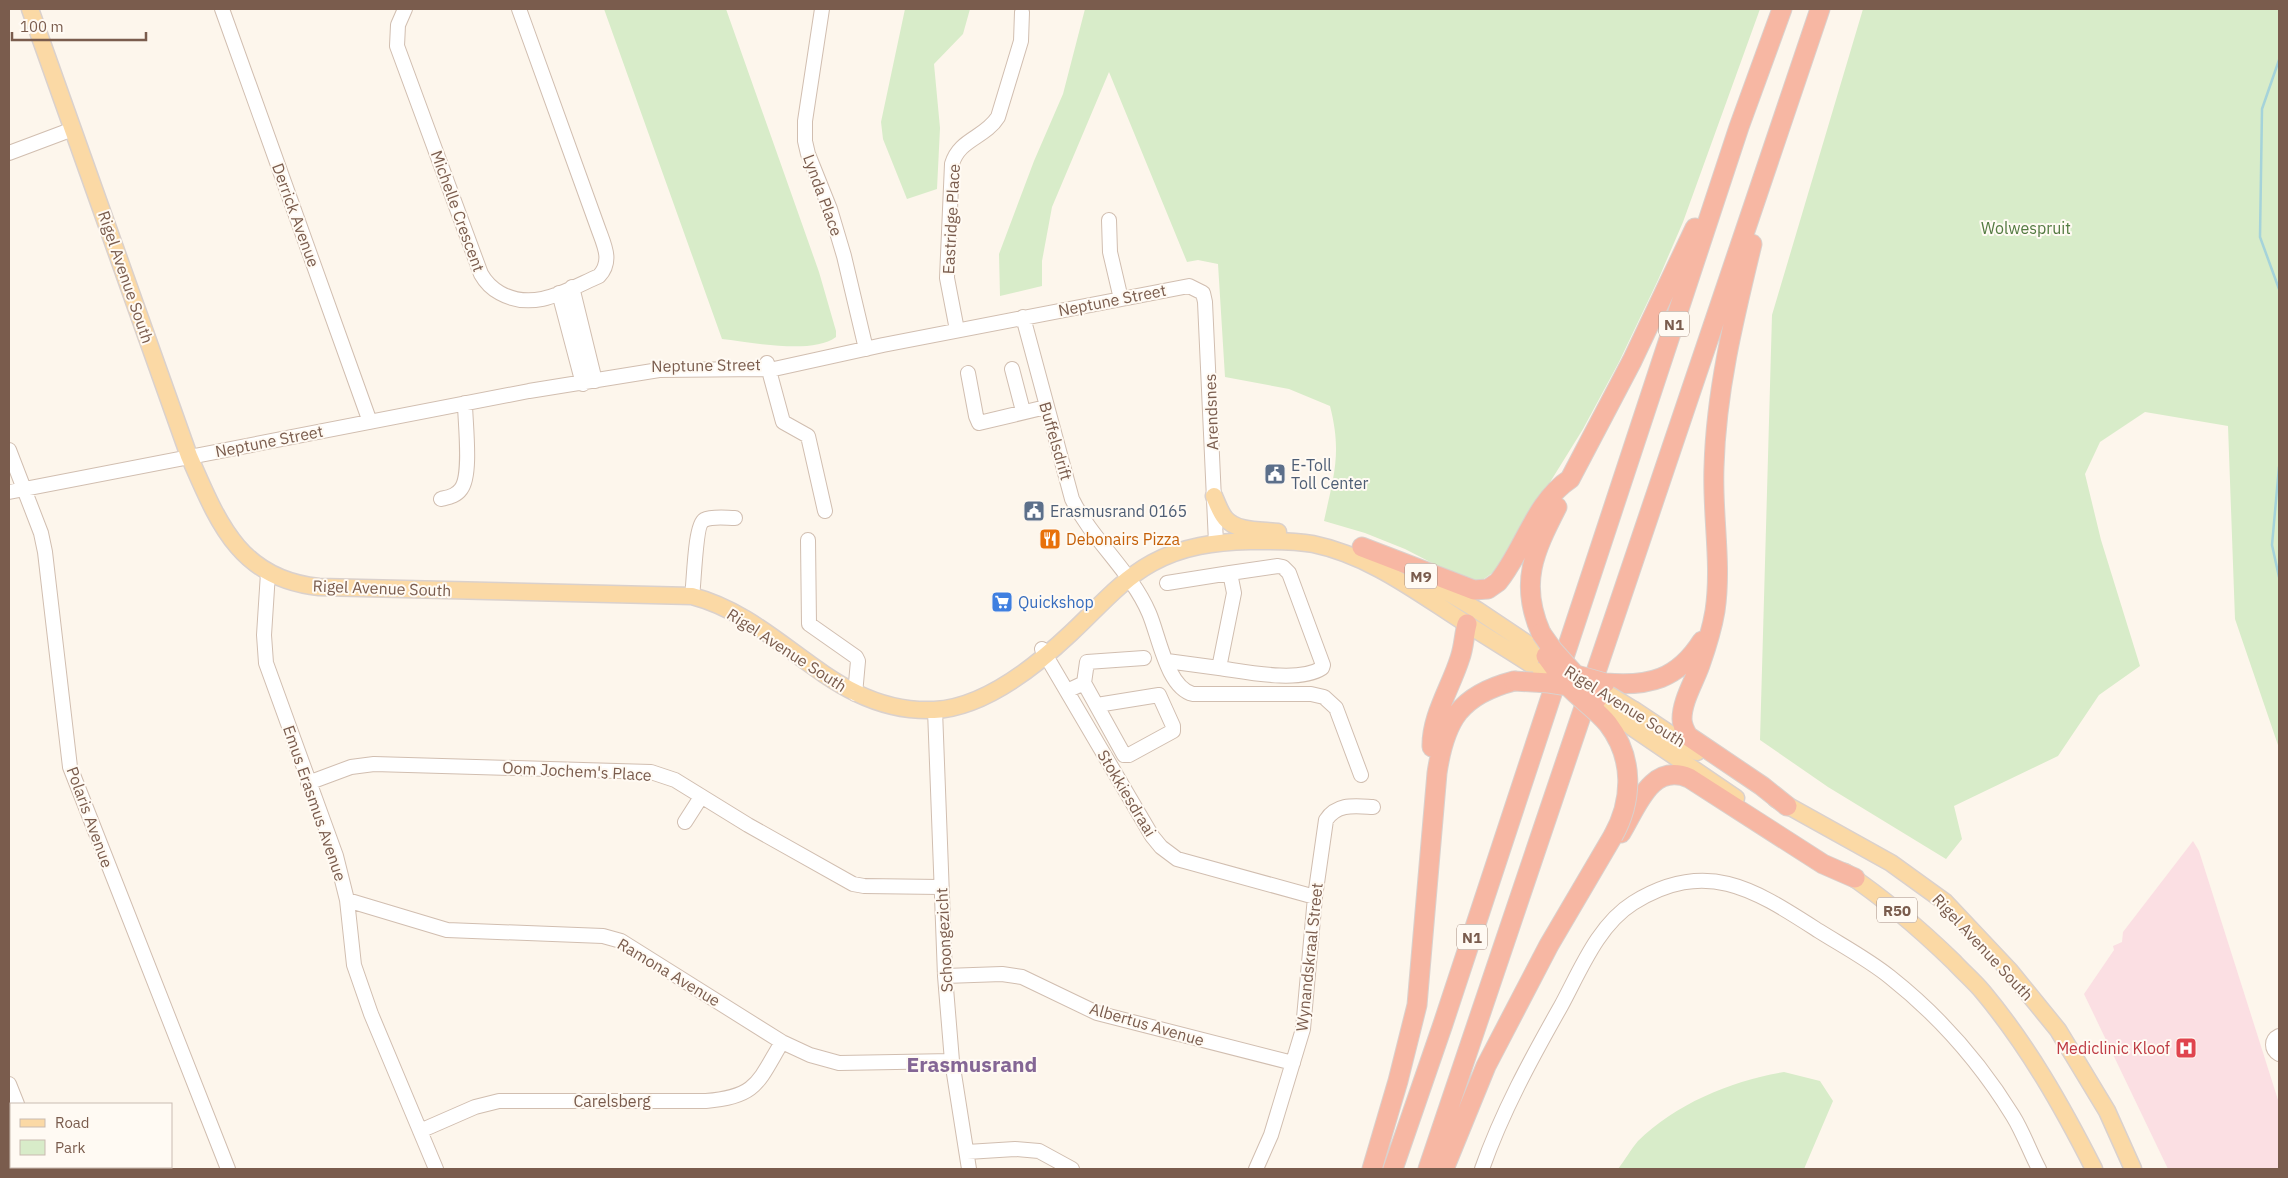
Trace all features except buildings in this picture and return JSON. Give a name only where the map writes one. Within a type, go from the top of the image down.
[{"type":"highway","name":"N1","points":[[1393,1169],[1443,1024],[1739,127],[1782,9]]},
{"type":"highway","name":"N1","points":[[1428,1169],[1478,1026],[1820,9]]},
{"type":"highway","points":[[1444,1169],[1486,1066],[1549,945],[1613,836],[1625,811],[1628,796],[1627,776],[1621,746],[1605,721],[1558,672],[1553,650],[1541,633],[1530,602],[1532,562],[1570,479],[1666,292],[1739,127]]},
{"type":"highway","points":[[1778,131],[1722,379],[1714,468],[1718,591],[1714,616],[1682,718],[1684,730],[1688,736],[1762,786],[1787,806]]},
{"type":"highway","points":[[1362,546],[1462,587],[1474,590],[1488,589],[1504,575],[1558,488],[1570,479]]},
{"type":"highway","points":[[1372,1169],[1403,1063],[1417,1005],[1437,773],[1441,744],[1447,729],[1465,706],[1480,694],[1496,686],[1531,681],[1558,672],[1601,693],[1651,682],[1670,675],[1684,665],[1702,640],[1713,595],[1716,553]]},
{"type":"highway","points":[[1428,874],[1431,738],[1461,657],[1472,617]]},
{"type":"highway","points":[[1577,896],[1622,832],[1652,784],[1660,777],[1672,773],[1689,778],[1823,864],[1855,878]]},
{"type":"main road","name":"Rigel Avenue South","points":[[30,9],[189,456],[221,525],[246,556],[268,573],[292,582],[320,587],[692,596],[742,616],[854,694],[886,706],[935,710],[960,705],[983,697],[1033,667],[1067,624],[1159,550],[1176,542],[1216,538],[1286,540],[1313,544],[1333,550],[1388,572],[1472,617],[1524,640],[1558,672]]},
{"type":"main road","points":[[1214,496],[1224,517],[1231,524],[1291,533]]},
{"type":"main road","name":"Rigel Avenue South","points":[[1216,538],[1236,532],[1291,533],[1330,538],[1362,546],[1426,579],[1510,651],[1558,672]]},
{"type":"main road","name":"Rigel Avenue South","points":[[1601,693],[1630,717],[1872,890],[1924,933],[1982,990],[2028,1051],[2069,1120],[2094,1169]]},
{"type":"main road","name":"Rigel Avenue South","points":[[1630,717],[1787,806],[1891,862],[1945,902],[2010,971],[2058,1030],[2106,1112],[2133,1169]]},
{"type":"street","name":"Derrick Avenue","points":[[222,9],[370,422]]},
{"type":"street","name":"Michelle Crescent","points":[[405,9],[398,25],[397,46],[484,280],[498,291],[519,300],[535,301],[599,276],[607,264],[606,252],[518,9]]},
{"type":"street","name":"Lynda Place","points":[[822,9],[805,121],[805,141],[808,154],[830,209],[844,256],[866,348]]},
{"type":"street","name":"Eastridge Place","points":[[957,330],[947,278],[952,164],[956,151],[991,126],[998,117],[1021,41],[1022,12]]},
{"type":"street","points":[[9,153],[73,129]]},
{"type":"street","points":[[1109,220],[1110,252],[1121,299]]},
{"type":"street","name":"Neptune Street","points":[[9,492],[588,380],[668,367],[767,367],[1184,286],[1194,287]]},
{"type":"street","points":[[572,287],[588,380]]},
{"type":"street","name":"Arendsnes","points":[[1194,287],[1203,293],[1206,302],[1216,538]]},
{"type":"street","points":[[559,293],[588,380]]},
{"type":"street","name":"Buffelsdrift","points":[[1023,317],[1072,499],[1081,516],[1127,576],[1148,610],[1176,684],[1188,692],[1311,694],[1324,697],[1336,708],[1361,775]]},
{"type":"street","points":[[767,367],[783,422],[808,436],[825,511]]},
{"type":"street","points":[[1012,368],[1023,411]]},
{"type":"street","points":[[968,373],[976,416],[979,422],[1046,407]]},
{"type":"street","points":[[441,499],[455,496],[463,488],[467,473],[465,403]]},
{"type":"street","name":"Polaris Avenue","points":[[9,450],[40,533],[45,552],[70,767],[228,1169]]},
{"type":"street","points":[[692,596],[700,524],[706,520],[735,518]]},
{"type":"street","points":[[808,540],[809,624],[856,657],[858,661],[854,694]]},
{"type":"street","points":[[1166,661],[1282,675],[1315,673],[1323,665],[1289,573],[1283,567],[1230,572],[1167,583]]},
{"type":"street","points":[[1219,668],[1234,593],[1230,572]]},
{"type":"street","name":"Emus Erasmus Avenue","points":[[268,573],[264,635],[266,663],[336,856],[347,900],[354,965],[371,1014],[436,1169]]},
{"type":"street","name":"Stokkiesdraai","points":[[1044,653],[1152,836],[1168,853],[1177,859],[1315,897]]},
{"type":"street","points":[[1097,705],[1159,695],[1173,726],[1172,731],[1128,755],[1124,755],[1084,683],[1086,662],[1144,658]]},
{"type":"street","points":[[1067,691],[1084,683]]},
{"type":"street","name":"Schoongezicht","points":[[935,710],[940,887],[945,976],[952,1061],[969,1169]]},
{"type":"street","name":"Oom Jochem's Place","points":[[308,783],[351,767],[374,764],[631,770],[660,774],[675,780],[828,872],[853,884],[864,886],[940,887]]},
{"type":"street","points":[[685,822],[701,797]]},
{"type":"street","name":"Wynandskraal Street","points":[[1256,1169],[1271,1135],[1303,1029],[1315,897],[1325,826],[1330,815],[1340,808],[1373,807]]},
{"type":"street","points":[[1482,1169],[1495,1132],[1528,1066],[1585,962],[1604,932],[1632,904],[1652,893],[1689,881],[1705,880],[1731,884],[1757,894],[1889,976],[1924,1005],[1961,1045],[2014,1117],[2039,1169]]},
{"type":"street","name":"Ramona Avenue","points":[[347,900],[447,930],[603,936],[621,941],[782,1042],[810,1055],[839,1063],[952,1061]]},
{"type":"street","name":"Albertus Avenue","points":[[945,976],[1002,974],[1022,977],[1098,1012],[1293,1063]]},
{"type":"street","points":[[2279,1036],[2275,1039],[2273,1045],[2275,1051],[2279,1054]]},
{"type":"street","name":"Carelsberg","points":[[420,1131],[474,1107],[499,1101],[706,1101],[734,1097],[745,1094],[755,1086],[782,1042]]},
{"type":"street","points":[[9,1084],[17,1103]]},
{"type":"street","points":[[967,1152],[1015,1149],[1039,1151],[1072,1169]]},
{"type":"shaded area","name":"Mediclinic Kloof","points":[[2193,841],[2199,851],[2279,1103],[2279,1169],[2168,1169],[2084,994],[2114,950],[2113,946],[2122,942],[2123,932]]},
{"type":"green space","points":[[604,9],[726,9],[819,272],[836,331],[836,337],[812,345],[797,346],[722,339]]},
{"type":"green space","points":[[905,9],[970,9],[963,34],[934,64],[940,128],[937,189],[907,199],[883,139],[881,122]]},
{"type":"green space","points":[[1085,9],[1760,9],[1683,222],[1619,362],[1583,429],[1495,571],[1481,581],[1463,579],[1405,549],[1365,533],[1324,521],[1336,451],[1336,437],[1330,406],[1289,389],[1225,377],[1218,264],[1198,260],[1187,262],[1109,72],[1052,207],[1042,261],[1042,286],[1000,296],[999,254],[1034,161],[1063,94]]},
{"type":"green space","name":"Wolwespruit","points":[[1863,9],[2279,9],[2279,748],[2235,619],[2228,426],[2145,412],[2100,442],[2085,474],[2101,540],[2140,666],[2099,695],[2058,756],[1954,806],[1962,839],[1946,859],[1828,787],[1760,740],[1772,315]]},
{"type":"green space","points":[[1784,1072],[1820,1081],[1833,1101],[1804,1169],[1618,1169],[1638,1141],[1669,1116],[1687,1105],[1745,1081]]},
{"type":"waterway","name":"Wolwespruit","points":[[2279,60],[2262,109],[2260,237],[2279,289]]},
{"type":"waterway","name":"Wolwespruit","points":[[2279,467],[2272,545],[2279,577]]},
{"type":"place","name":"E-Toll Toll Center","points":[[1275,474]]},
{"type":"place","name":"Erasmusrand 0165","points":[[1034,511]]},
{"type":"place","name":"Debonairs Pizza","points":[[1050,539]]},
{"type":"place","name":"Quickshop","points":[[1002,602]]},
{"type":"place","name":"Mediclinic Kloof","points":[[2186,1048]]},
{"type":"district","name":"Erasmusrand","points":[[972,1064]]}]
